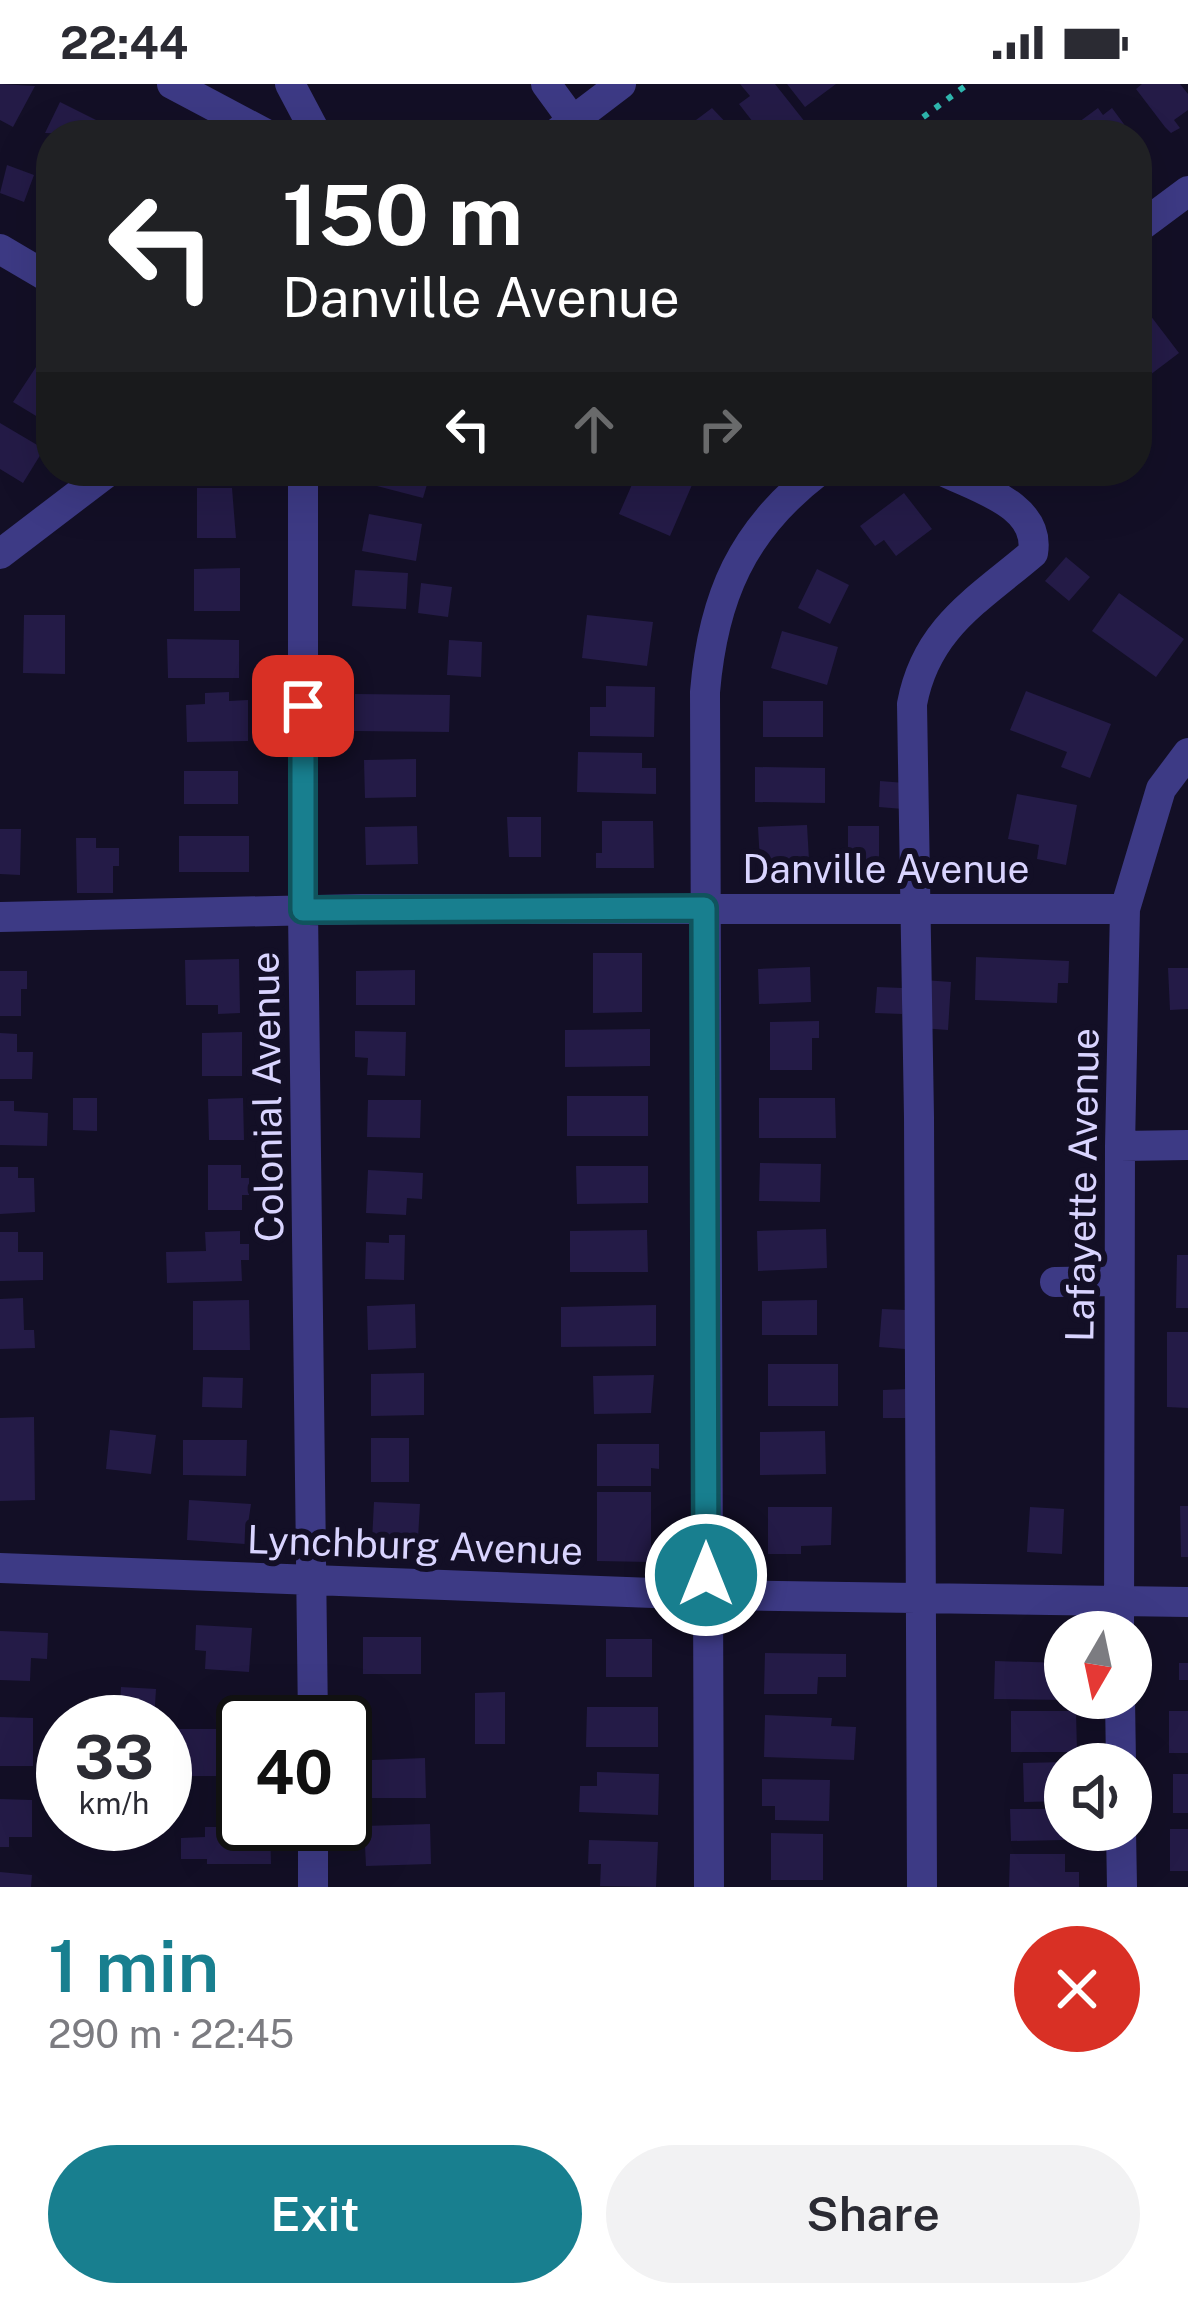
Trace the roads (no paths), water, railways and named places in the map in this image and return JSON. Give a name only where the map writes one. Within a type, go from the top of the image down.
[{"type":"street","points":[[172,84],[240,120]]},
{"type":"street","points":[[290,84],[309,120]]},
{"type":"street","points":[[546,84],[560,120]]},
{"type":"street","points":[[574,120],[621,84]]},
{"type":"street","points":[[1152,218],[1188,190]]},
{"type":"street","points":[[0,249],[36,270]]},
{"type":"street","points":[[5,544],[88,486]]},
{"type":"street","name":"Colonial Avenue","points":[[303,486],[313,1695]]},
{"type":"street","points":[[709,1887],[705,692],[719,606],[737,561],[766,520],[803,486]]},
{"type":"street","points":[[922,1887],[912,704],[917,674],[944,628],[1033,554],[1035,540],[1028,521],[1010,504],[973,486]]},
{"type":"street","name":"Lafayette Avenue","points":[[1119,1611],[1125,909],[1161,789],[1188,753]]},
{"type":"street","name":"Danville Avenue","points":[[0,917],[303,910],[1125,909]]},
{"type":"street","points":[[1120,1146],[1188,1145]]},
{"type":"street","points":[[1055,1282],[1120,1281]]},
{"type":"street","name":"Lynchburg Avenue","points":[[0,1568],[921,1600],[1049,1611]]},
{"type":"street","name":"Lynchburg Avenue","points":[[1149,1611],[1188,1603]]},
{"type":"street","points":[[313,1851],[313,1887]]},
{"type":"street","points":[[1121,1851],[1122,1887]]}]
